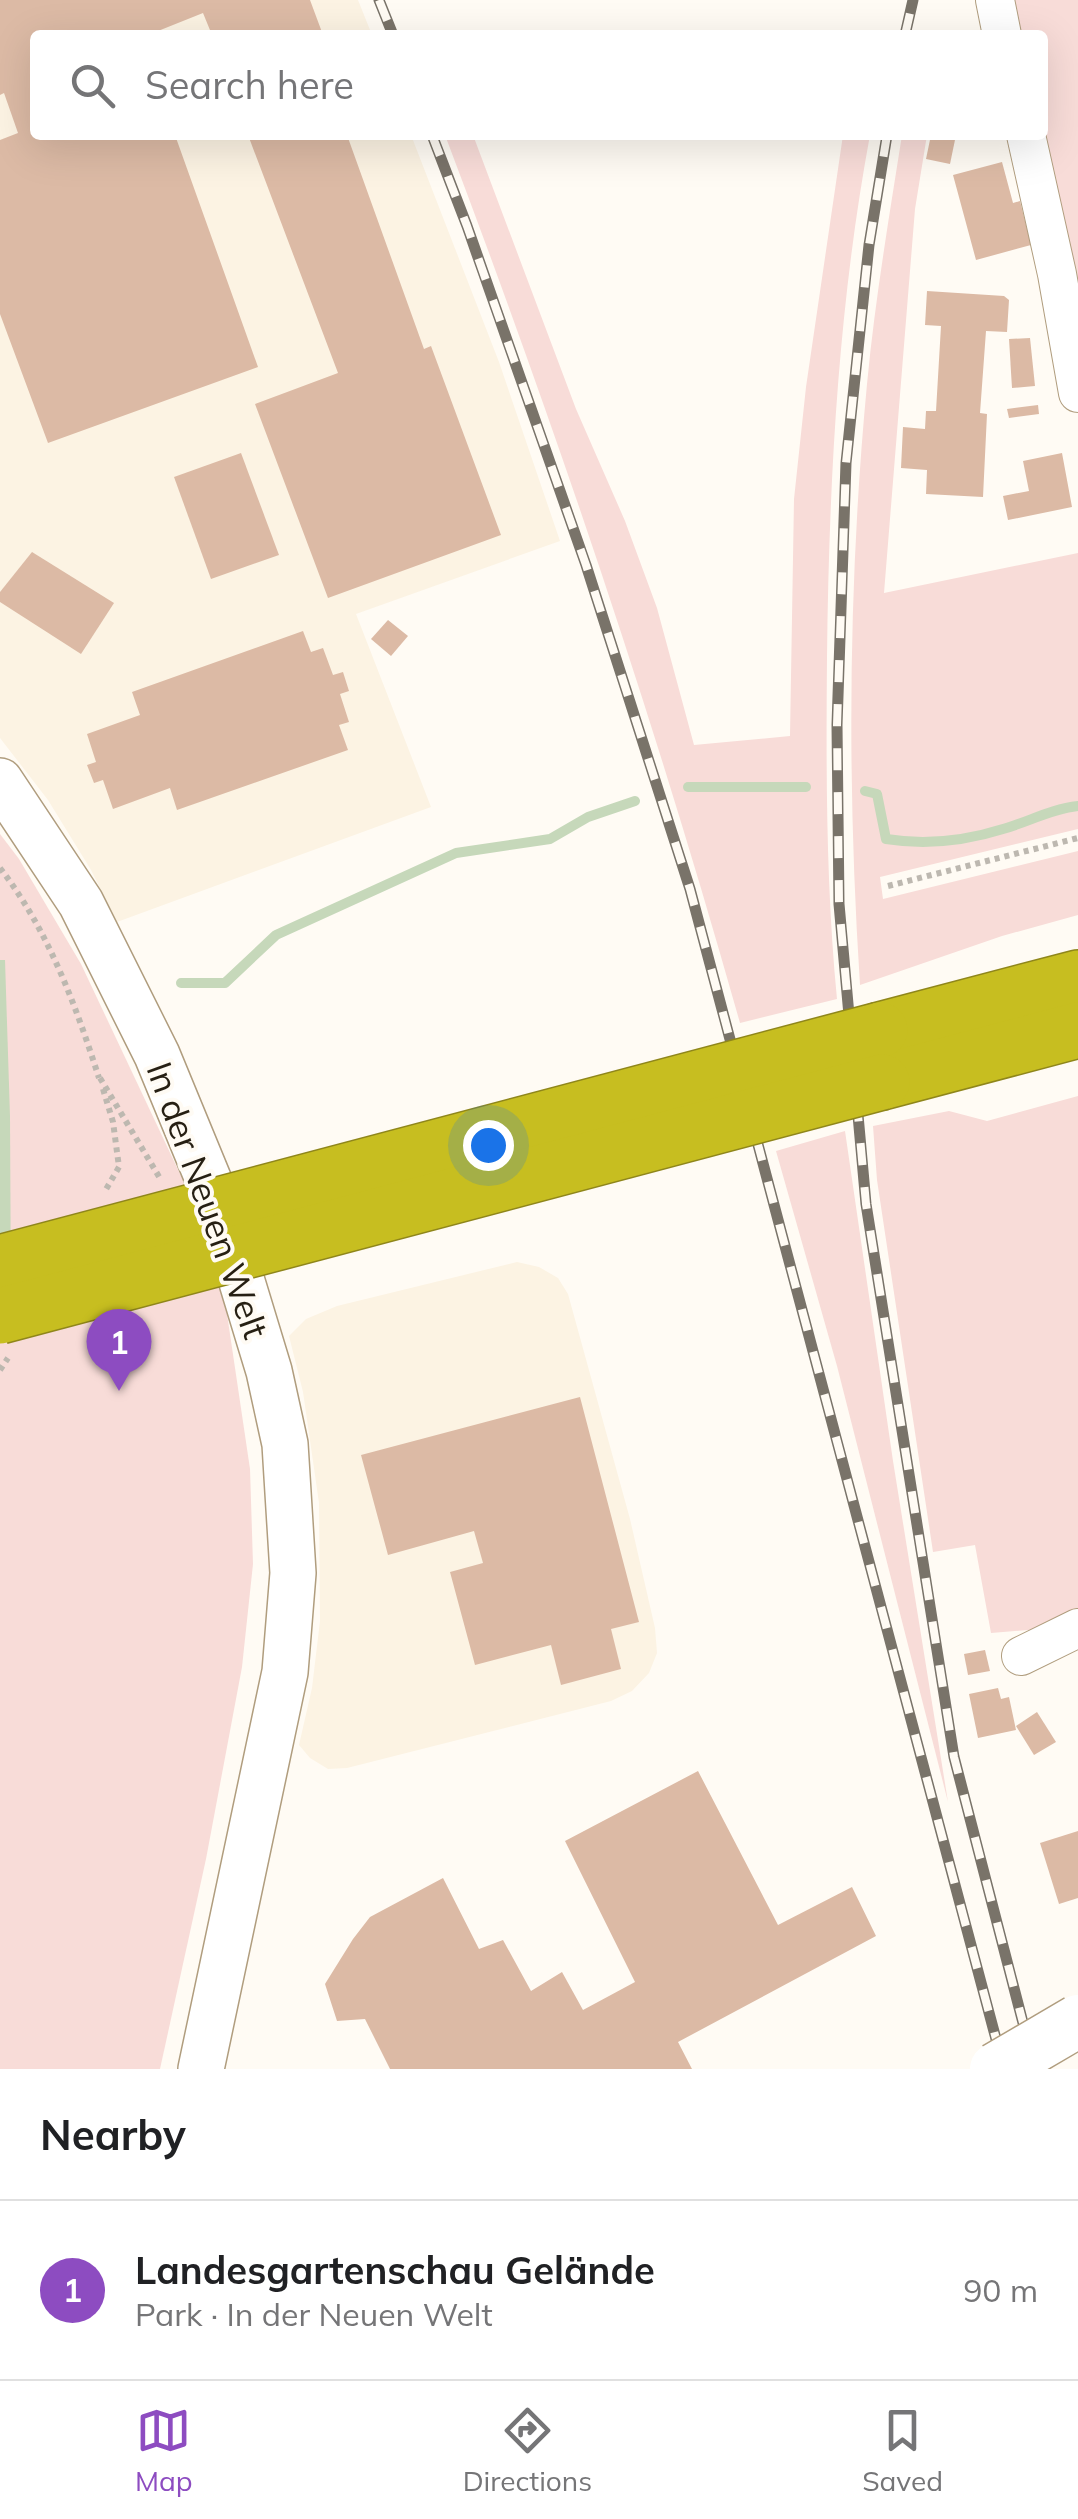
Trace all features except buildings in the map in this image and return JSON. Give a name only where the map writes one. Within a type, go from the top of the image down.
[{"type":"highway","points":[[6,1332],[881,1056],[1078,978]]},
{"type":"highway","points":[[0,1263],[881,1056],[1078,1030]]},
{"type":"main road","points":[[996,2069],[1078,2021]]},
{"type":"street","points":[[995,0],[1001,30]]},
{"type":"street","points":[[1027,140],[1058,274],[1078,394]]},
{"type":"street","name":"In der Neuen Welt","points":[[0,780],[81,903],[157,1056],[218,1203],[264,1352],[285,1444],[293,1572],[285,1672],[202,2069]]},
{"type":"street","points":[[1021,1656],[1078,1628]]},
{"type":"path","points":[[888,886],[1078,838]]},
{"type":"path","points":[[0,868],[17,890],[72,992],[100,1078],[119,1167],[100,1200]]},
{"type":"path","points":[[100,1078],[170,1195]]},
{"type":"path","points":[[0,1370],[6,1332]]},
{"type":"shaded area","points":[[0,0],[358,0],[370,30],[30,30],[30,140],[413,140],[499,362],[560,541],[356,614],[431,807],[117,922],[48,800],[0,738]]},
{"type":"shaded area","points":[[1006,0],[1078,0],[1078,318],[1044,140],[1048,140],[1048,30],[1013,30]]},
{"type":"shaded area","points":[[447,140],[475,140],[576,409],[625,521],[657,608],[694,745],[790,736],[794,499],[806,387],[842,140],[869,140],[843,330],[830,526],[827,785],[837,999],[740,1023],[674,798],[526,355]]},
{"type":"shaded area","points":[[901,140],[926,140],[915,209],[884,593],[1078,553],[1078,829],[880,877],[883,899],[1078,851],[1078,915],[1002,936],[860,985],[851,760],[853,609],[870,353]]},
{"type":"shaded area","points":[[0,834],[81,964],[206,1229],[227,1314],[250,1469],[253,1564],[242,1667],[206,1859],[160,2069],[0,2069]]},
{"type":"shaded area","points":[[0,960],[5,960],[11,1303],[0,1321]]},
{"type":"shaded area","points":[[1078,1096],[1078,1615],[1040,1629],[991,1633],[975,1545],[933,1552],[877,1180],[873,1126],[949,1111],[987,1121]]},
{"type":"shaded area","points":[[845,1131],[948,1802],[837,1366],[776,1151]]},
{"type":"shaded area","points":[[517,1262],[539,1267],[558,1278],[568,1294],[630,1519],[657,1653],[649,1673],[632,1691],[611,1701],[347,1768],[328,1769],[310,1758],[299,1745],[312,1688],[320,1621],[319,1503],[303,1392],[289,1336],[306,1319],[337,1306]]},
{"type":"waterway","points":[[688,787],[806,787]]},
{"type":"waterway","points":[[865,791],[877,794],[886,839],[900,841],[930,842],[974,836],[1078,806]]},
{"type":"waterway","points":[[181,983],[225,983],[276,935],[456,853],[550,839],[588,817],[635,801]]},
{"type":"railway","points":[[379,0],[391,30]]},
{"type":"railway","points":[[906,30],[913,0]]},
{"type":"railway","points":[[434,140],[586,565],[690,889],[1004,2069]]},
{"type":"railway","points":[[886,140],[869,245],[846,463],[837,725],[839,904],[866,1204],[954,1757],[1035,2069]]},
{"type":"place","name":"Landesgartenschau Gelände","points":[[119,1391]]}]
